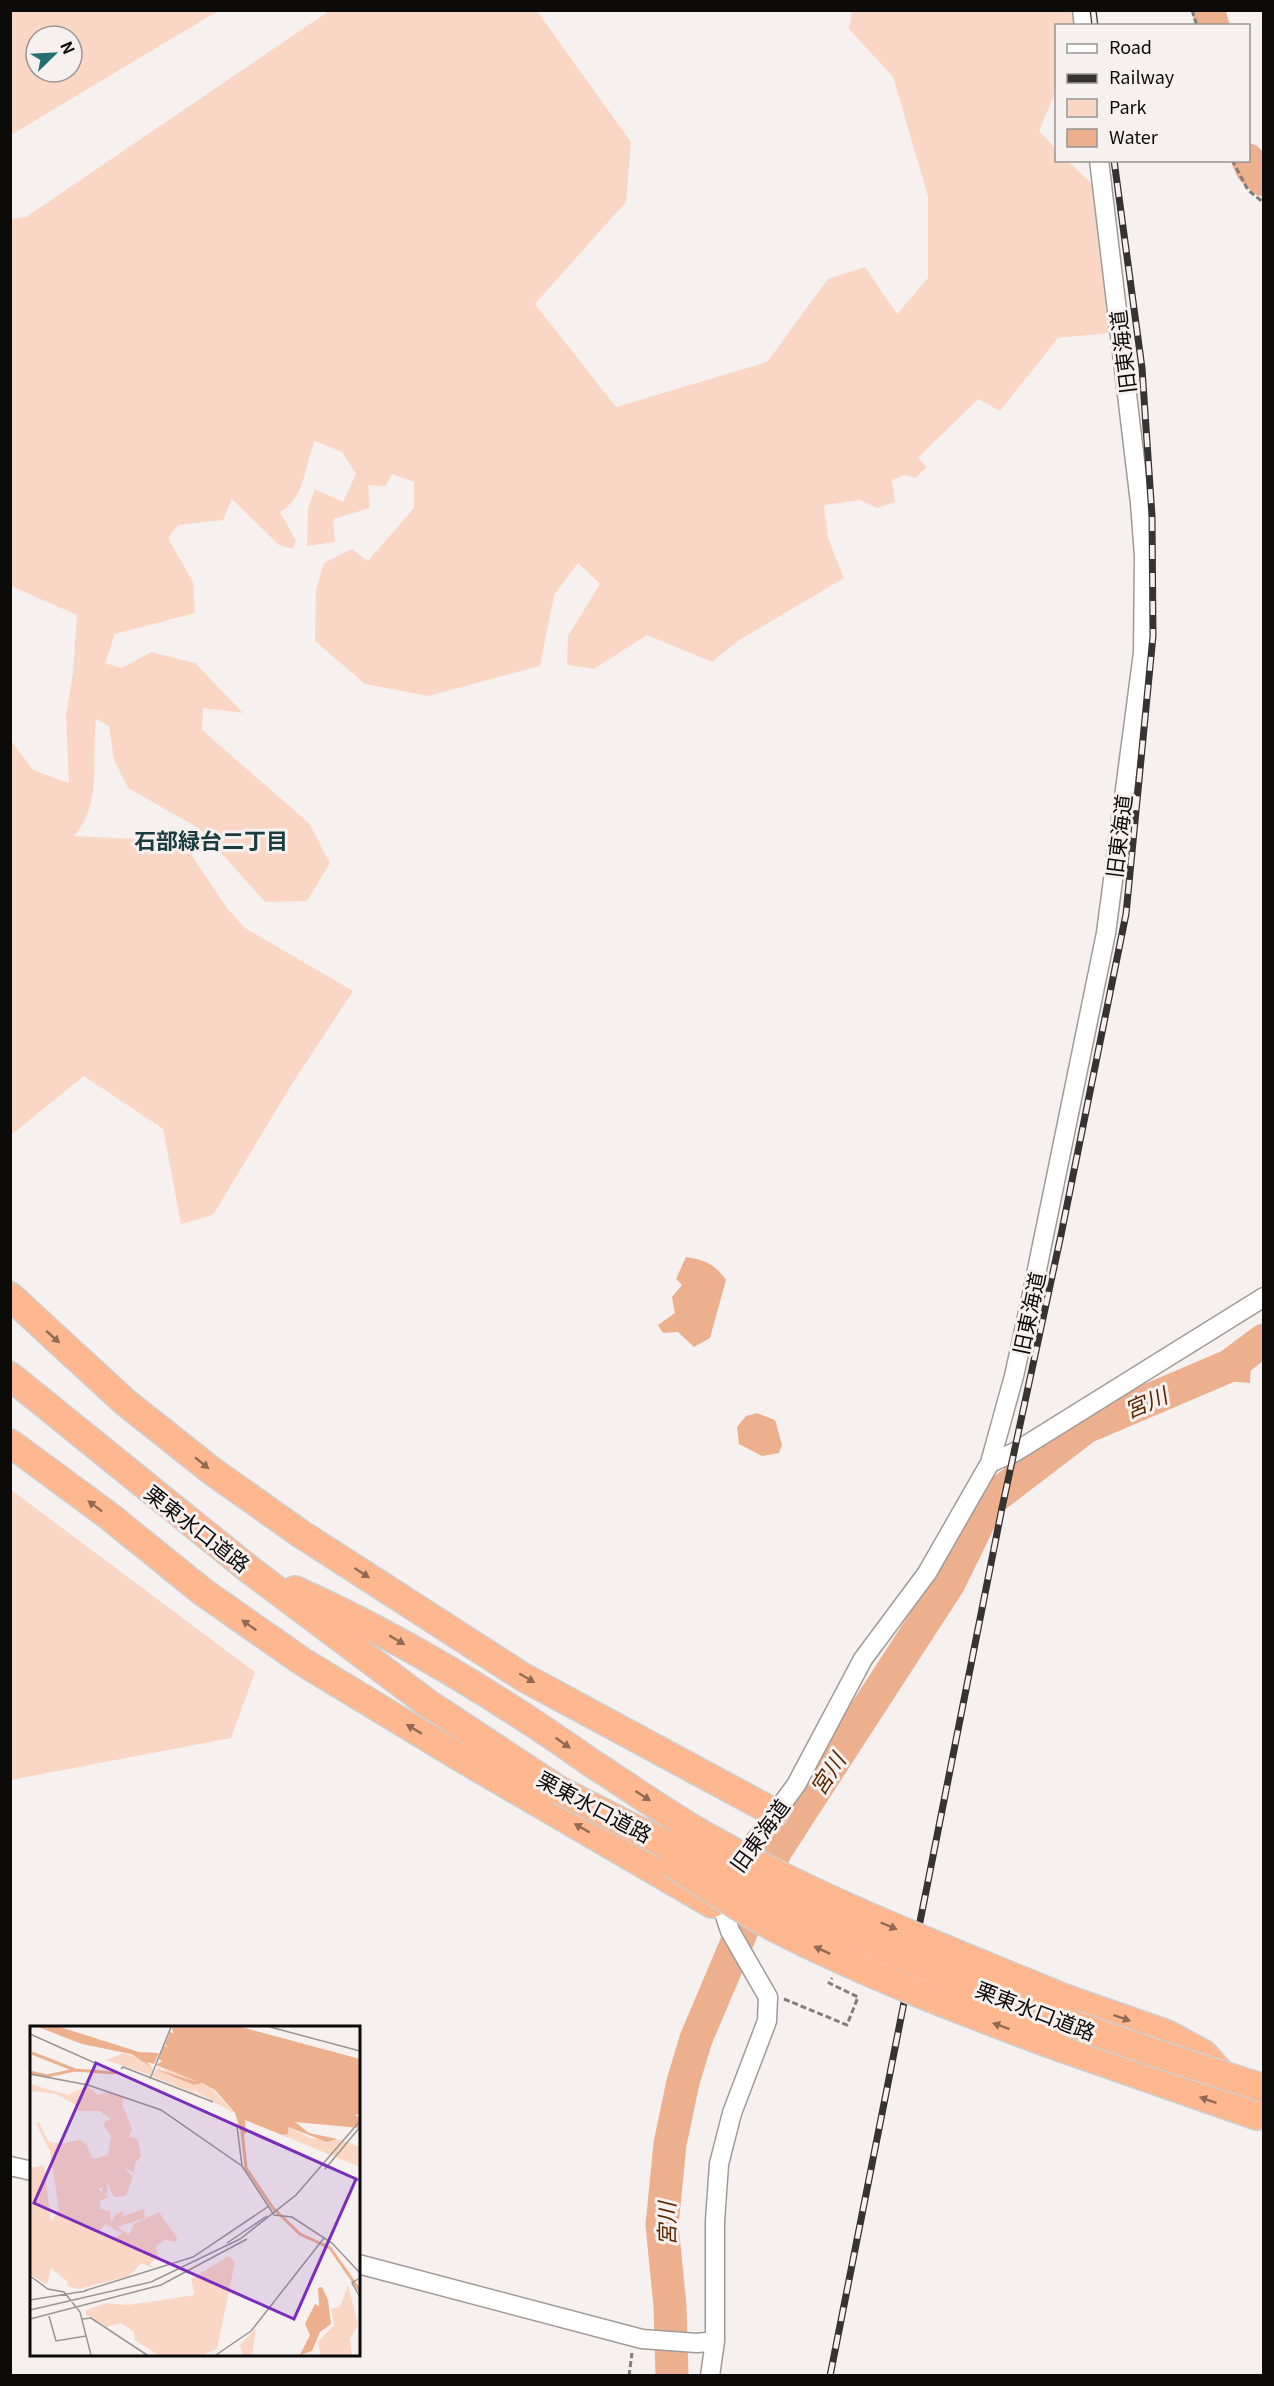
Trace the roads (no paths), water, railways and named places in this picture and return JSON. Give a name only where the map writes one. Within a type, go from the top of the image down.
[{"type":"highway","points":[[10,1296],[125,1402],[212,1471],[301,1534],[523,1677],[775,1813]]},
{"type":"highway","name":"栗東水口道路","points":[[10,1376],[250,1570],[426,1702],[560,1790],[750,1886],[948,1976],[1145,2051],[1263,2088]]},
{"type":"highway","points":[[10,1443],[109,1516],[203,1592],[303,1662],[727,1921]]},
{"type":"highway","points":[[250,1570],[362,1620],[508,1704],[593,1764],[708,1837],[798,1885],[891,1927],[1067,1998],[1167,2034],[1204,2054],[1238,2093],[1263,2113]]},
{"type":"highway","points":[[560,1790],[730,1902],[775,1928],[960,2010],[1263,2119]]},
{"type":"street","name":"旧東海道","points":[[727,1921],[725,1881],[795,1785],[863,1659],[927,1573],[990,1463],[1028,1314],[1106,933],[1143,654],[1144,556],[1140,503],[1099,162]]},
{"type":"street","points":[[990,1463],[1015,1452],[1263,1297]]},
{"type":"street","points":[[710,2376],[706,2342],[719,2164],[732,2113],[767,2021],[768,1997],[727,1921]]},
{"type":"street","points":[[10,2166],[30,2171]]},
{"type":"street","points":[[360,2265],[642,2339],[706,2342]]},
{"type":"water","points":[[686,1257],[709,1264],[726,1280],[710,1338],[694,1347],[678,1332],[663,1333],[658,1325],[675,1313],[672,1297],[682,1285],[676,1279]]},
{"type":"water","points":[[1263,1330],[1263,1357],[1251,1364],[1250,1383],[1226,1381],[1218,1363]]},
{"type":"water","points":[[757,1413],[775,1420],[782,1445],[779,1453],[762,1456],[739,1444],[737,1427],[746,1416]]},
{"type":"waterway","points":[[1208,10],[1212,24]]},
{"type":"waterway","points":[[1249,162],[1252,169],[1264,180]]},
{"type":"waterway","name":"宮川","points":[[672,2376],[670,2306],[662,2225],[670,2144],[683,2082],[696,2039],[776,1850],[949,1583],[989,1501],[1086,1427],[1229,1366],[1264,1340]]},
{"type":"railway","points":[[1093,10],[1095,24]]},
{"type":"railway","points":[[830,2376],[1002,1508],[1061,1235],[1126,914],[1153,636],[1152,516],[1142,368],[1114,162]]},
{"type":"district","name":"石部緑台二丁目","points":[[211,839]]}]
